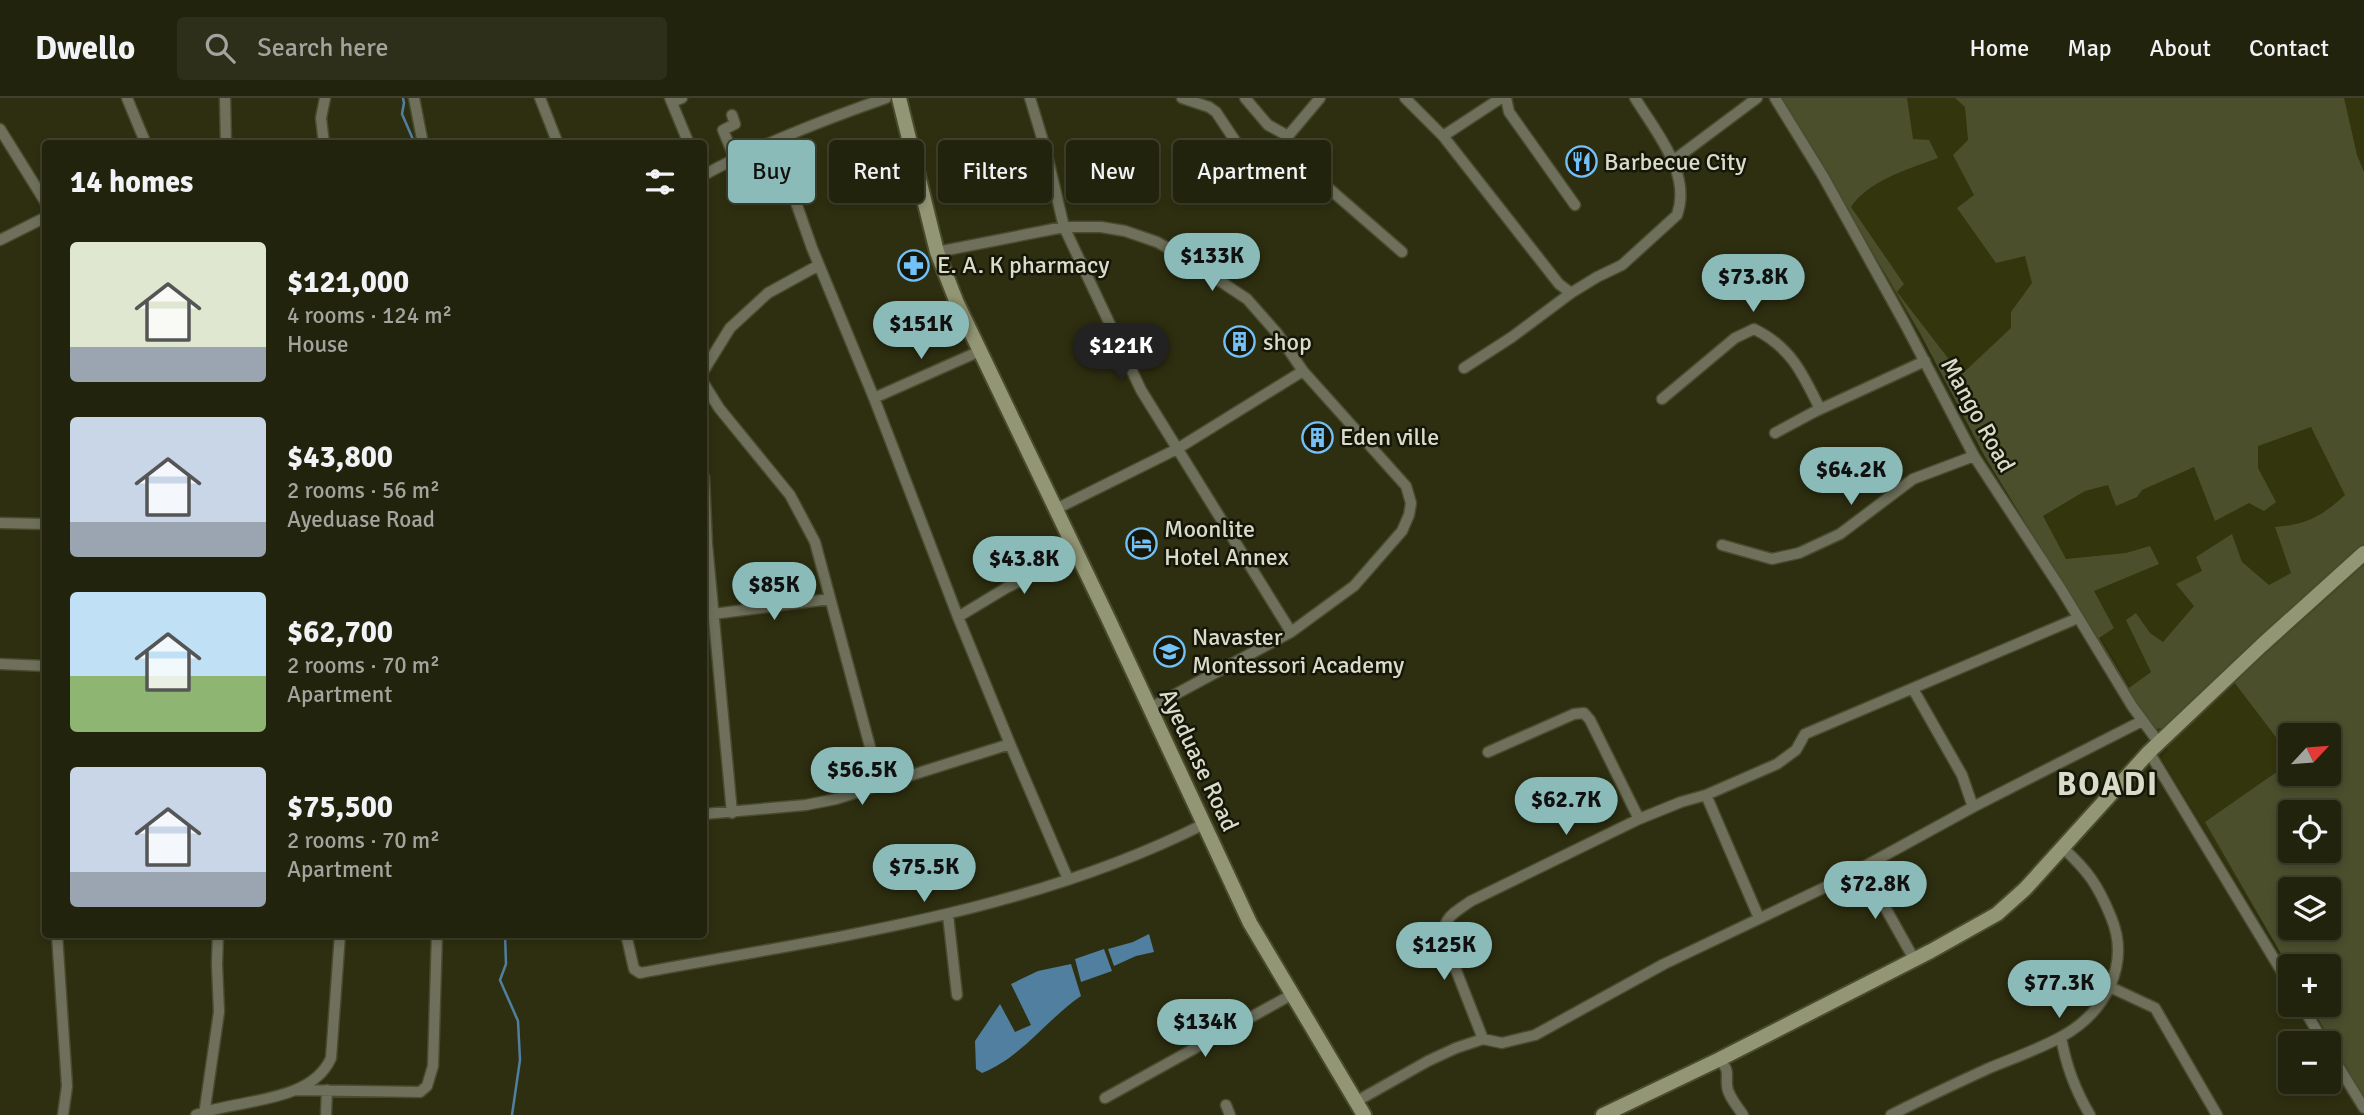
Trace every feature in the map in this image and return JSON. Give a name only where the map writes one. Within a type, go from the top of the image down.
[{"type":"street","points":[[127,98],[144,140]]},
{"type":"street","points":[[225,98],[226,140]]},
{"type":"street","points":[[324,140],[321,118],[325,98]]},
{"type":"street","points":[[414,98],[422,140]]},
{"type":"street","points":[[540,98],[556,140]]},
{"type":"street","points":[[782,140],[886,98]]},
{"type":"street","name":"Ayeduase Road","points":[[899,98],[937,252],[980,351],[1250,923],[1363,1115]]},
{"type":"street","points":[[1030,98],[1046,150],[1064,227],[1141,390],[1291,632]]},
{"type":"street","points":[[1182,98],[1216,112],[1249,158],[1259,161],[1287,139],[1320,98]]},
{"type":"street","points":[[1245,98],[1268,125],[1287,139]]},
{"type":"street","points":[[1405,98],[1443,135],[1559,284],[1571,293]]},
{"type":"street","points":[[1443,135],[1504,98],[1509,112],[1575,205]]},
{"type":"street","points":[[1464,368],[1512,337],[1571,293],[1622,265],[1677,215],[1679,191],[1674,160],[1635,98]]},
{"type":"street","points":[[1674,160],[1757,98]]},
{"type":"street","name":"Mango Road","points":[[1775,98],[1823,176],[1974,456],[2142,721],[2154,747],[2278,964]]},
{"type":"street","points":[[675,99],[688,140]]},
{"type":"street","points":[[728,142],[723,130],[735,124],[732,115]]},
{"type":"street","points":[[0,129],[42,197]]},
{"type":"street","points":[[1287,139],[1287,152],[1402,253]]},
{"type":"street","points":[[707,173],[728,163]]},
{"type":"street","points":[[797,203],[958,617],[1068,879]]},
{"type":"street","points":[[0,240],[42,219]]},
{"type":"street","points":[[937,252],[1064,227],[1101,227],[1125,231],[1157,242],[1247,299],[1277,333],[1303,371],[1406,486],[1411,502],[1402,531],[1354,586],[1291,632],[1150,708]]},
{"type":"street","points":[[707,365],[730,328],[768,293],[819,265]]},
{"type":"street","points":[[1662,399],[1735,338],[1754,329],[1783,347],[1801,370],[1819,409]]},
{"type":"street","points":[[874,398],[980,351]]},
{"type":"street","points":[[1774,433],[1819,409],[1925,361]]},
{"type":"street","points":[[1056,509],[1177,449],[1303,371]]},
{"type":"street","points":[[707,389],[719,408],[795,504],[815,541],[880,784]]},
{"type":"street","points":[[1723,545],[1772,559],[1799,553],[1840,534],[1913,479],[1974,456]]},
{"type":"street","points":[[0,523],[42,524]]},
{"type":"street","points":[[958,617],[1006,588],[1077,552]]},
{"type":"street","points":[[1603,1115],[1720,1059],[1997,914],[2025,890],[2154,747],[2364,553]]},
{"type":"street","points":[[707,562],[732,813]]},
{"type":"street","points":[[713,614],[830,598]]},
{"type":"street","points":[[1483,1039],[1443,931],[1446,920],[1471,901],[1639,819],[1706,795],[1777,764],[1796,750],[1805,734],[2078,618]]},
{"type":"street","points":[[0,664],[42,666]]},
{"type":"street","points":[[1913,689],[1962,775],[1973,807]]},
{"type":"street","points":[[1488,752],[1574,714],[1584,713],[1590,720],[1639,819]]},
{"type":"street","points":[[1357,1101],[1427,1061],[1456,1048],[1483,1039],[1502,1043],[1535,1035],[1664,964],[1863,868],[1973,807],[2142,721]]},
{"type":"street","points":[[707,814],[806,805],[836,799],[1010,744]]},
{"type":"street","points":[[1706,795],[1759,918]]},
{"type":"street","points":[[627,938],[634,969],[640,973],[948,915],[1068,879],[1135,855],[1204,824]]},
{"type":"street","points":[[1891,1115],[2062,1037],[2100,1004],[2110,987],[2119,961],[2119,942],[2102,895],[2086,869],[2063,848]]},
{"type":"street","points":[[1863,868],[1914,959]]},
{"type":"street","points":[[948,915],[957,995]]},
{"type":"street","points":[[57,938],[67,1079],[63,1115]]},
{"type":"street","points":[[218,938],[219,1012],[201,1114],[278,1096],[295,1090],[318,1076],[331,1058],[340,938]]},
{"type":"street","points":[[295,1090],[420,1092],[427,1087],[433,1066],[437,938]]},
{"type":"street","points":[[2110,987],[2155,1008],[2217,1115]]},
{"type":"street","points":[[1105,1098],[1291,995]]},
{"type":"street","points":[[2062,1037],[2065,1062],[2090,1115]]},
{"type":"street","points":[[1720,1059],[1728,1072],[1730,1094],[1743,1115]]},
{"type":"street","points":[[2341,1071],[2364,1108]]},
{"type":"street","points":[[326,1115],[327,1090]]},
{"type":"shaded area","points":[[1778,98],[2364,98],[2364,1088],[2334,1017],[2341,1017],[2341,954],[2282,954],[2161,758],[2168,750]]},
{"type":"green space","points":[[1782,98],[1907,98],[1913,139],[1929,140],[1938,158],[1879,183],[1851,207],[1904,284],[1897,292],[1961,375],[2011,328],[2011,312],[2032,283],[2025,256],[1996,263],[1957,208],[1974,195],[1953,155],[1968,140],[1965,107],[1955,98],[2344,98],[2357,155],[2364,172],[2364,546],[2167,727],[2157,729],[2148,722],[1985,457],[1920,333]],"holes":[[[2311,427],[2345,495],[2313,518],[2275,527],[2291,573],[2269,585],[2242,562],[2232,534],[2196,557],[2202,571],[2176,584],[2194,606],[2163,642],[2150,633],[2136,613],[2126,620],[2151,672],[2129,688],[2099,638],[2114,628],[2094,591],[2159,564],[2150,546],[2126,553],[2066,559],[2043,516],[2085,491],[2108,485],[2116,506],[2137,497],[2142,490],[2194,467],[2215,521],[2249,503],[2264,511],[2276,502],[2258,468],[2258,446]]]},
{"type":"green space","points":[[2364,565],[2364,1097],[2341,1058],[2341,1031],[2325,1031],[2317,1017],[2341,1017],[2341,954],[2281,954],[2205,822],[2278,771],[2278,786],[2342,786],[2342,723],[2278,723],[2278,740],[2234,682]]},
{"type":"water","points":[[1149,934],[1154,952],[1136,956],[1114,966],[1108,949]]},
{"type":"water","points":[[1104,949],[1112,971],[1081,982],[1075,959]]},
{"type":"water","points":[[1071,964],[1081,996],[1009,1058],[982,1073],[976,1069],[975,1041],[1000,1004],[1015,1032],[1031,1025],[1011,984],[1038,971]]},
{"type":"waterway","points":[[403,98],[402,114],[413,140]]},
{"type":"waterway","points":[[505,938],[506,964],[500,980],[518,1021],[520,1060],[512,1115]]},
{"type":"place","name":"Barbecue City","points":[[1581,162]]},
{"type":"place","name":"E. A. K pharmacy","points":[[914,265]]},
{"type":"place","name":"shop","points":[[1240,342]]},
{"type":"place","name":"Eden ville","points":[[1317,437]]},
{"type":"place","name":"Moonlite Hotel Annex","points":[[1141,543]]},
{"type":"place","name":"Navaster Montessori Academy","points":[[1169,651]]},
{"type":"district","name":"BOADI","points":[[2108,784]]}]
